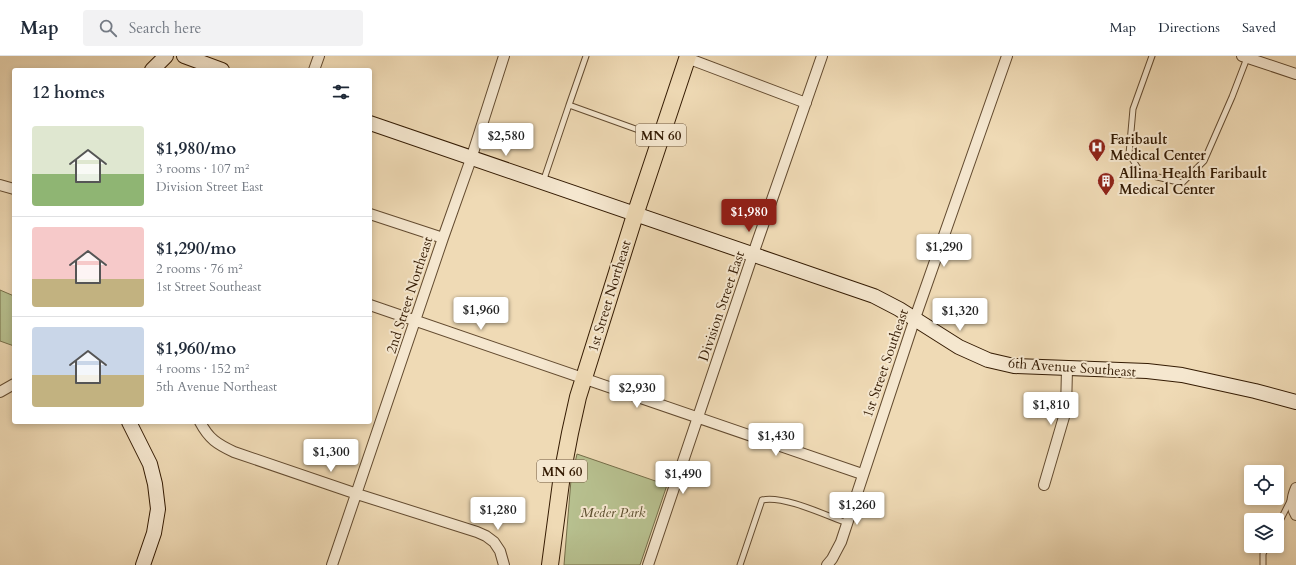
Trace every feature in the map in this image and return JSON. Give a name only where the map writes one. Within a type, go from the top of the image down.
[{"type":"main road","name":"1st Street Northeast","points":[[550,565],[562,475],[573,416],[634,215],[686,57]]},
{"type":"street","points":[[154,68],[166,56]]},
{"type":"street","points":[[184,56],[217,68]]},
{"type":"street","points":[[315,68],[319,56]]},
{"type":"street","name":"2nd Street Northeast","points":[[332,565],[471,159],[504,56]]},
{"type":"street","name":"Division Street East","points":[[648,565],[753,254],[822,56]]},
{"type":"street","name":"1st Street Southeast","points":[[827,565],[832,559],[847,523],[915,318],[1006,56]]},
{"type":"street","points":[[686,57],[806,103]]},
{"type":"street","points":[[1244,57],[1296,74]]},
{"type":"street","name":"6th Avenue Southeast","points":[[372,124],[634,215],[874,296],[915,318],[959,347],[988,360],[1014,366],[1182,375],[1248,389],[1296,402]]},
{"type":"street","points":[[0,185],[12,188]]},
{"type":"street","points":[[372,215],[443,238]]},
{"type":"street","points":[[372,306],[862,474]]},
{"type":"street","points":[[1044,485],[1066,410],[1067,369]]},
{"type":"street","points":[[0,392],[12,385]]},
{"type":"street","points":[[130,424],[150,464],[155,484],[158,509],[154,534],[143,565]]},
{"type":"street","points":[[201,424],[204,430],[217,444],[234,452],[357,494],[459,525],[486,536],[494,542],[500,551],[504,565]]},
{"type":"street","points":[[1294,492],[1292,509],[1296,515]]},
{"type":"lane","points":[[542,183],[586,56]]},
{"type":"lane","points":[[1152,56],[1133,109],[1129,154],[1141,173],[1182,183],[1204,161],[1232,97],[1244,57]]},
{"type":"lane","points":[[569,105],[660,137]]},
{"type":"lane","points":[[1284,513],[1294,492]]},
{"type":"lane","points":[[740,565],[762,500],[770,498],[784,500],[847,523]]},
{"type":"lane","points":[[1264,553],[1264,565]]},
{"type":"green space","points":[[0,290],[12,295],[12,345],[0,341]]},
{"type":"green space","name":"Meder Park","points":[[577,454],[667,485],[640,565],[564,565],[571,480]]},
{"type":"place","name":"Faribault Medical Center","points":[[1097,162]]},
{"type":"place","name":"Allina Health Faribault Medical Center","points":[[1106,196]]}]
